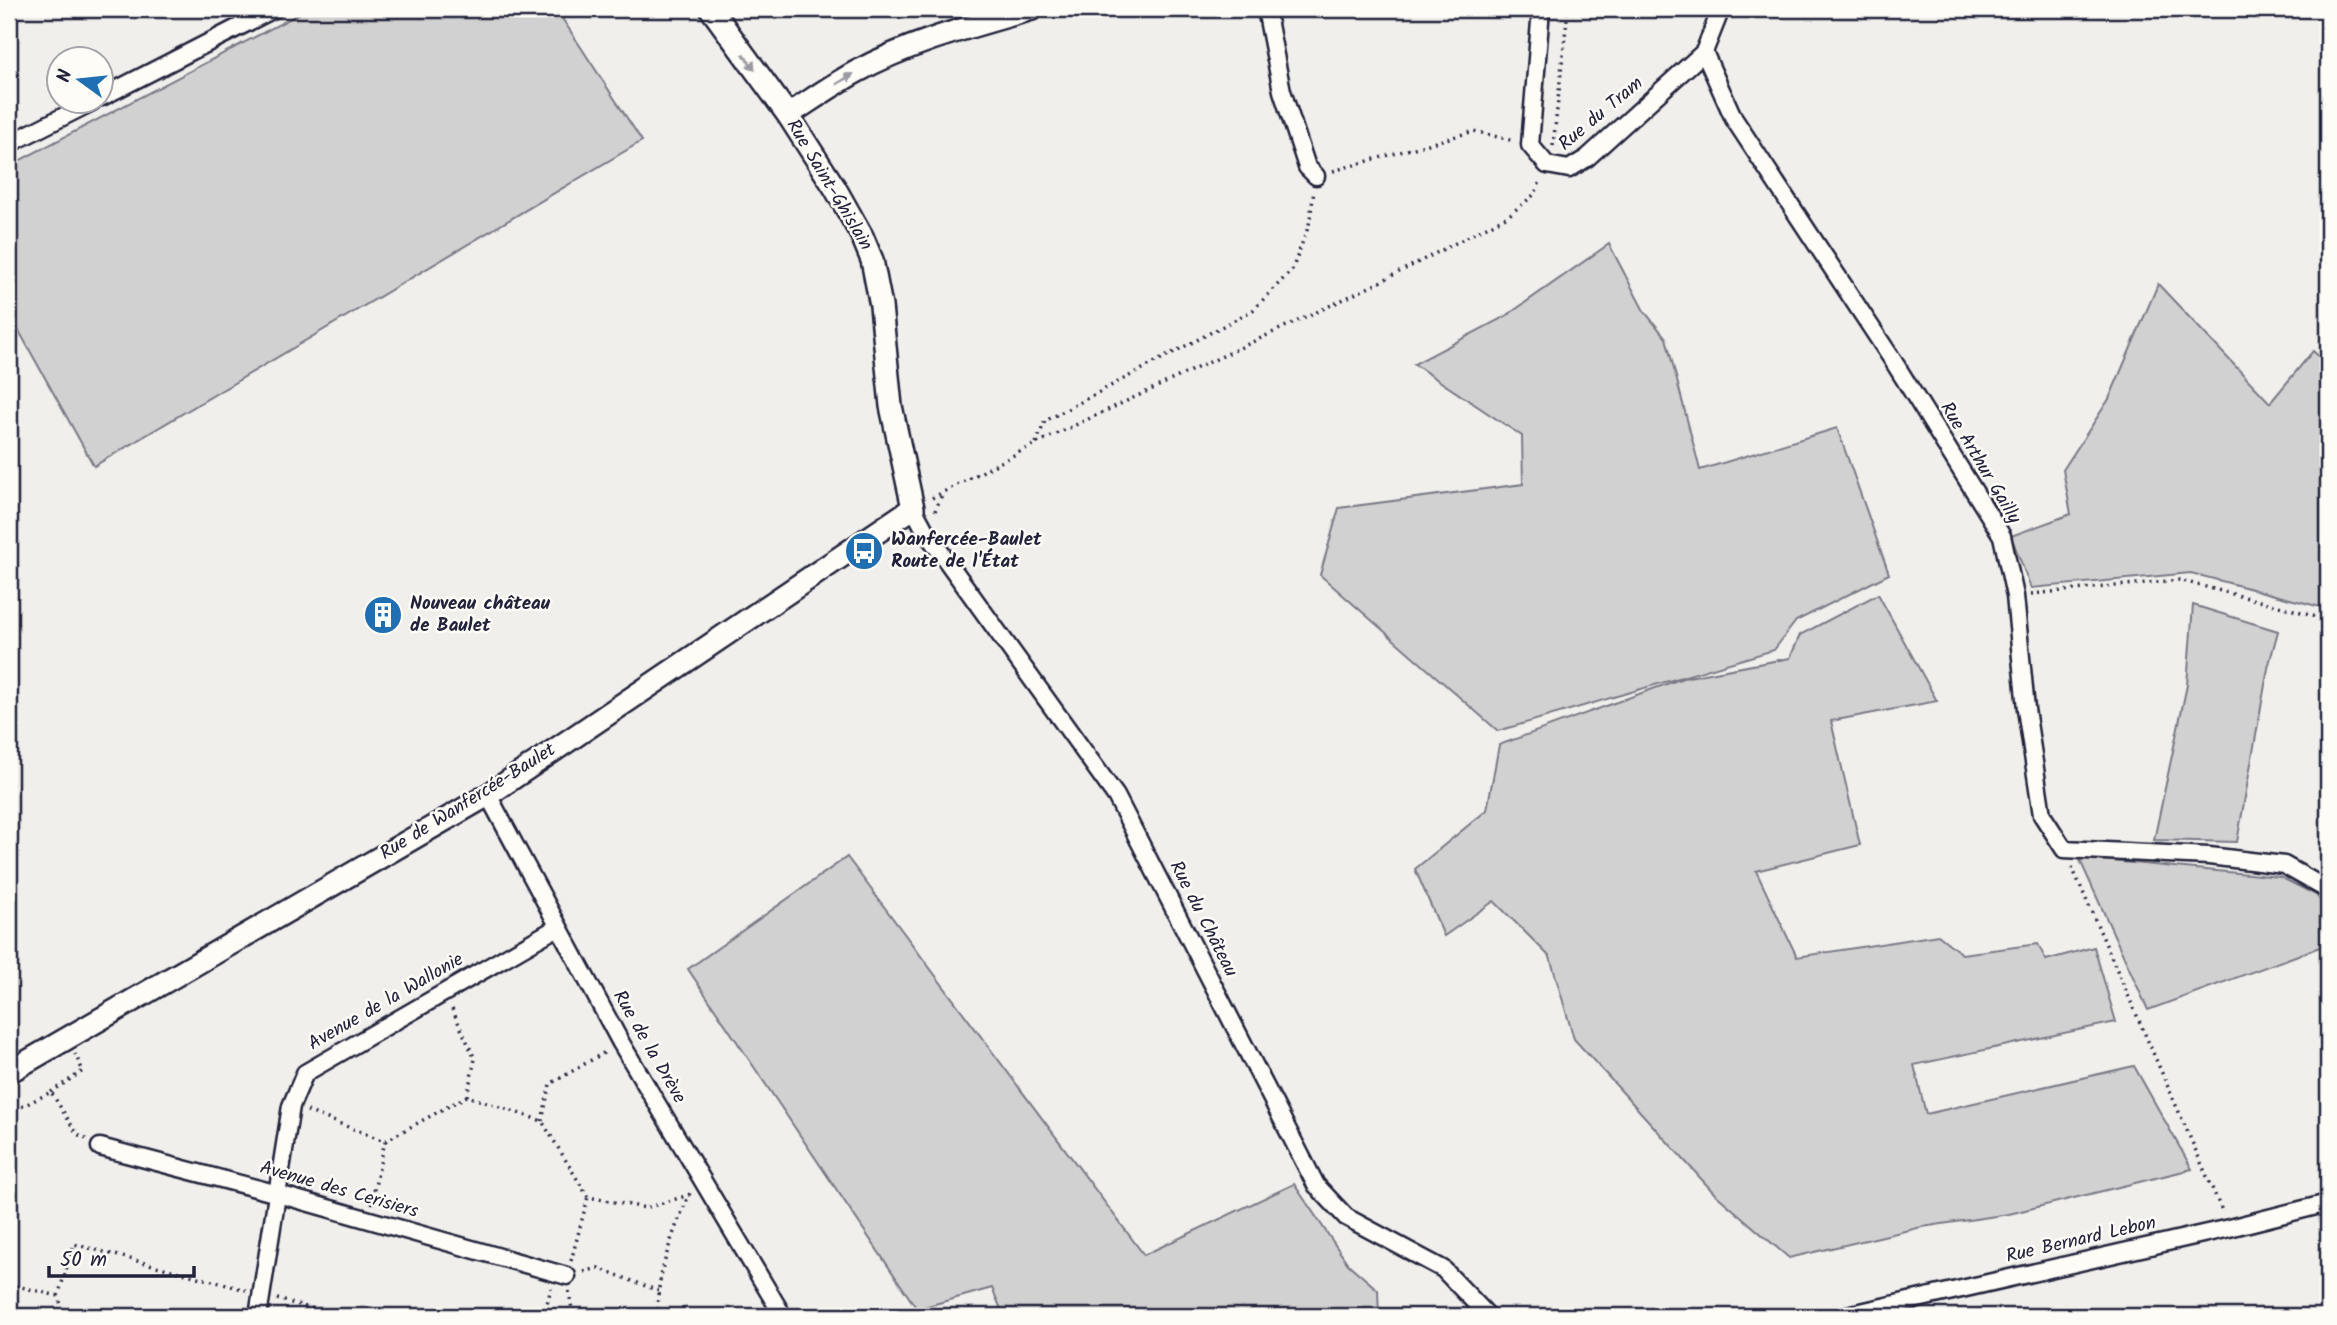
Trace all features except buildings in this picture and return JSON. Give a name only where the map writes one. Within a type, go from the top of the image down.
[{"type":"main road","name":"Rue Saint-Ghislain","points":[[711,9],[788,115],[835,188],[872,260],[879,293],[891,406],[913,508]]},
{"type":"main road","points":[[788,115],[857,71],[954,31],[1032,9]]},
{"type":"main road","name":"Rue de Wanfercée-Baulet","points":[[9,1072],[488,794],[913,508]]},
{"type":"street","points":[[116,90],[274,9]]},
{"type":"street","points":[[1266,9],[1282,91],[1307,167],[1315,177]]},
{"type":"street","name":"Rue du Tram","points":[[1541,9],[1530,145],[1547,165],[1569,169],[1587,158],[1704,52]]},
{"type":"street","points":[[1704,52],[1721,9]]},
{"type":"street","name":"Rue Arthur Gailly","points":[[1704,52],[1734,119],[1892,359],[2002,537],[2015,596],[2026,709],[2042,815],[2064,849]]},
{"type":"street","points":[[9,144],[64,116]]},
{"type":"street","name":"Rue du Château","points":[[913,508],[926,532],[1116,796],[1316,1185],[1346,1217],[1443,1269],[1487,1314]]},
{"type":"street","name":"Rue de la Drève","points":[[488,794],[621,1043],[783,1316]]},
{"type":"street","points":[[2064,849],[2209,856],[2284,865],[2328,890]]},
{"type":"street","name":"Avenue de la Wallonie","points":[[258,1316],[292,1106],[304,1073],[558,927]]},
{"type":"street","name":"Avenue des Cerisiers","points":[[100,1147],[567,1276]]},
{"type":"street","name":"Rue Bernard Lebon","points":[[1843,1316],[2328,1203]]},
{"type":"path","points":[[913,508],[1035,444],[1374,285],[1508,216],[1535,194],[1553,145],[1568,9]]},
{"type":"path","points":[[1035,444],[1045,421],[1253,310],[1292,270],[1309,225],[1315,177],[1474,131],[1530,145]]},
{"type":"path","points":[[2015,596],[2179,580],[2328,619]]},
{"type":"path","points":[[2064,849],[2229,1228]]},
{"type":"path","points":[[444,993],[475,1059],[467,1096]]},
{"type":"path","points":[[9,1113],[51,1093],[83,1071],[67,1038]]},
{"type":"path","points":[[542,1121],[550,1084],[621,1043]]},
{"type":"path","points":[[51,1093],[77,1134],[100,1147]]},
{"type":"path","points":[[367,1219],[385,1141],[467,1096],[542,1121],[588,1197],[567,1276],[573,1316]]},
{"type":"path","points":[[292,1106],[385,1141]]},
{"type":"path","points":[[657,1316],[668,1249],[699,1176]]},
{"type":"path","points":[[588,1197],[646,1209],[689,1195]]},
{"type":"path","points":[[65,1316],[58,1296],[74,1244],[338,1316]]},
{"type":"path","points":[[544,1316],[552,1286],[567,1276],[598,1268],[659,1291]]},
{"type":"path","points":[[9,1284],[58,1296]]},
{"type":"shaded area","points":[[308,9],[556,9],[642,141],[94,466],[9,313],[9,166],[104,116],[116,116],[116,110]]},
{"type":"shaded area","points":[[1609,244],[1644,311],[1666,338],[1700,470],[1837,428],[1889,574],[1796,621],[1774,650],[1498,731],[1320,575],[1339,508],[1523,484],[1522,436],[1414,364],[1506,316]]},
{"type":"shaded area","points":[[2158,284],[2270,403],[2313,351],[2328,365],[2328,609],[2191,573],[2031,588],[2011,536],[2071,514],[2063,470],[2109,399]]},
{"type":"shaded area","points":[[1878,594],[1937,701],[1831,721],[1860,845],[1756,871],[1797,957],[1938,935],[1962,954],[2038,944],[2046,960],[2094,947],[2116,1022],[1914,1065],[1926,1114],[2134,1066],[2192,1169],[2009,1214],[1922,1227],[1789,1258],[1714,1193],[1574,1039],[1550,957],[1494,901],[1444,936],[1415,869],[1487,810],[1499,745],[1683,678],[1790,658],[1800,635]]},
{"type":"shaded area","points":[[2193,605],[2278,631],[2268,668],[2237,842],[2154,840],[2187,685]]},
{"type":"shaded area","points":[[847,857],[1144,1255],[1294,1184],[1348,1264],[1378,1290],[1379,1316],[1004,1316],[992,1288],[917,1309],[688,969]]},
{"type":"shaded area","points":[[2079,858],[2280,877],[2316,895],[2328,911],[2328,944],[2148,1010]]},
{"type":"place","name":"Wanfercée-Baulet Route de l'État","points":[[864,551]]},
{"type":"place","name":"Nouveau château de Baulet","points":[[383,615]]}]
